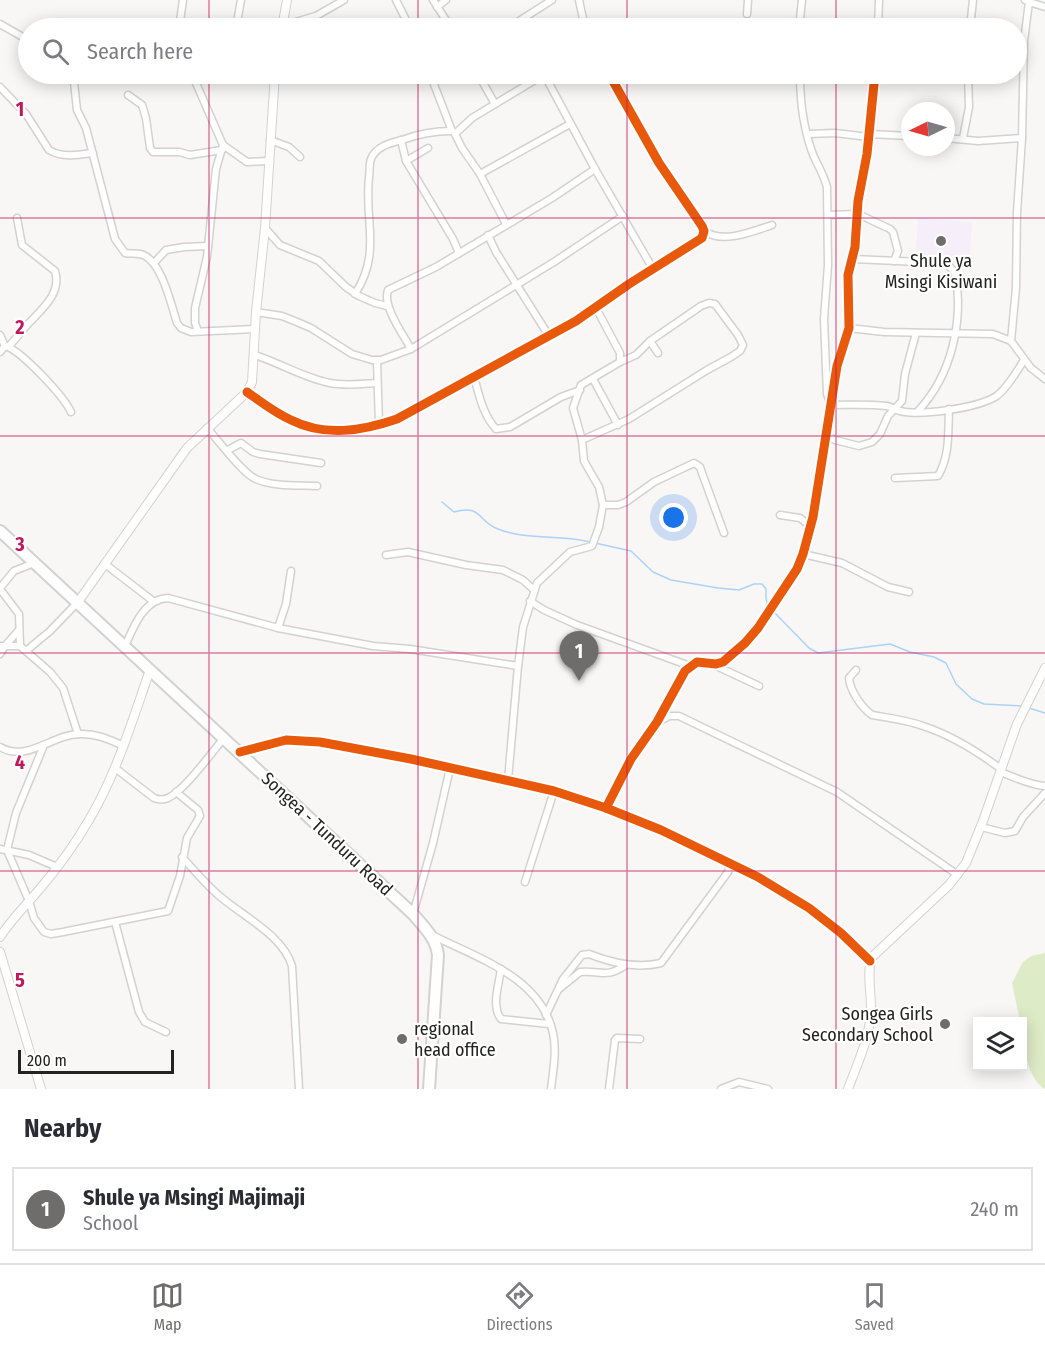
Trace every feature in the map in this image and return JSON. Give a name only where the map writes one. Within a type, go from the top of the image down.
[{"type":"highway","name":"Songea - Tunduru Road","points":[[0,531],[413,914],[429,933],[436,943],[438,956],[429,1089]]},
{"type":"street","points":[[180,18],[183,0]]},
{"type":"street","points":[[238,18],[241,0]]},
{"type":"street","points":[[284,18],[287,0]]},
{"type":"street","points":[[310,18],[344,0]]},
{"type":"street","points":[[396,0],[405,18]]},
{"type":"street","points":[[433,0],[444,18]]},
{"type":"street","points":[[437,7],[446,0]]},
{"type":"street","points":[[524,18],[552,0]]},
{"type":"street","points":[[579,0],[583,18]]},
{"type":"street","points":[[747,14],[748,0]]},
{"type":"street","points":[[800,18],[802,0]]},
{"type":"street","points":[[878,18],[879,0]]},
{"type":"street","points":[[971,18],[973,0]]},
{"type":"street","points":[[1027,18],[1028,1],[1045,7]]},
{"type":"street","points":[[0,24],[18,34]]},
{"type":"street","points":[[74,84],[77,110],[86,128],[115,239],[125,253],[140,254],[154,263],[160,273],[177,323],[186,331],[255,328]]},
{"type":"street","points":[[196,84],[223,148],[247,162],[268,161]]},
{"type":"street","points":[[26,651],[58,624],[78,602],[187,448],[247,392],[252,382],[274,84]]},
{"type":"street","points":[[434,84],[453,133],[480,174],[506,224]]},
{"type":"street","points":[[484,84],[495,104]]},
{"type":"street","points":[[356,294],[366,276],[370,260],[371,242],[367,201],[371,158],[382,147],[401,140],[429,132],[453,133],[465,123],[528,84]]},
{"type":"street","points":[[550,84],[595,169],[653,269]]},
{"type":"street","points":[[615,84],[659,163],[691,208],[704,231],[711,236],[722,237],[772,225]]},
{"type":"street","points":[[801,84],[808,134],[827,187],[828,265],[824,319],[827,394],[831,405]]},
{"type":"street","points":[[711,664],[723,662],[745,643],[765,618],[797,569],[803,554],[827,436],[837,366],[849,328],[848,274],[853,259],[873,84]]},
{"type":"street","points":[[963,138],[969,107],[968,84]]},
{"type":"street","points":[[1011,341],[1016,288],[1023,84]]},
{"type":"street","points":[[0,87],[26,114],[49,150],[69,155],[93,153]]},
{"type":"street","points":[[128,95],[142,105],[150,148],[153,152],[198,155],[223,148]]},
{"type":"street","points":[[480,174],[570,123]]},
{"type":"street","points":[[808,134],[901,136]]},
{"type":"street","points":[[955,138],[978,141],[1022,138]]},
{"type":"street","points":[[401,140],[406,161],[459,253]]},
{"type":"street","points":[[270,141],[289,147],[300,157]]},
{"type":"street","points":[[198,331],[195,323],[195,308],[208,246],[216,169],[223,148]]},
{"type":"street","points":[[406,161],[428,148]]},
{"type":"street","points":[[411,349],[387,306],[388,290],[419,276],[459,253],[552,198],[595,169]]},
{"type":"street","points":[[828,215],[858,214],[884,226],[892,232],[898,251],[894,261]]},
{"type":"street","points":[[256,312],[282,316],[311,328],[352,354],[376,360],[394,356],[411,349],[554,262],[623,216]]},
{"type":"street","points":[[0,352],[47,304],[53,294],[56,280],[55,272],[22,245],[17,218]]},
{"type":"street","points":[[265,228],[280,245],[319,261],[356,294],[387,306]]},
{"type":"street","points":[[247,392],[292,421],[323,430],[341,431],[379,425],[397,419],[596,308],[702,238],[704,231]]},
{"type":"street","points":[[488,235],[496,252],[549,336]]},
{"type":"street","points":[[154,263],[166,250],[208,246]]},
{"type":"street","points":[[853,259],[942,263],[954,270],[957,333],[947,366],[932,394],[918,411]]},
{"type":"street","points":[[573,408],[581,385],[636,355],[650,341],[701,306],[715,304],[743,345],[740,351],[731,357],[618,425],[582,440]]},
{"type":"street","points":[[596,308],[620,353],[620,362]]},
{"type":"street","points":[[849,328],[884,332],[993,334],[1011,341],[1024,360],[1045,379]]},
{"type":"street","points":[[827,436],[851,444],[865,445],[880,434],[888,416],[902,401],[904,374],[916,333]]},
{"type":"street","points":[[0,335],[7,347],[29,362],[57,393],[70,412]]},
{"type":"street","points":[[650,341],[658,353]]},
{"type":"street","points":[[620,353],[636,355]]},
{"type":"street","points":[[255,356],[278,362],[314,379],[329,383],[377,383]]},
{"type":"street","points":[[376,360],[379,425]]},
{"type":"street","points":[[831,405],[891,406],[899,411],[966,407],[997,396],[1016,374],[1024,360]]},
{"type":"street","points":[[474,376],[489,422],[496,429],[510,427],[561,397],[580,390]]},
{"type":"street","points":[[593,379],[618,425]]},
{"type":"street","points":[[508,780],[518,666],[523,627],[530,601],[542,576],[558,565],[570,552],[594,543],[603,505],[599,487],[584,461],[582,440],[573,408],[561,397]]},
{"type":"street","points":[[895,478],[938,476],[946,455],[949,409]]},
{"type":"street","points":[[207,428],[244,471],[256,479],[270,483],[317,486]]},
{"type":"street","points":[[228,450],[241,443],[260,454],[321,463]]},
{"type":"street","points":[[603,505],[618,505],[626,502],[654,482],[694,464],[700,467],[724,533]]},
{"type":"street","points":[[780,515],[800,518],[810,526]]},
{"type":"street","points":[[386,555],[408,552],[424,554],[466,565],[503,570],[524,580],[534,590]]},
{"type":"street","points":[[803,554],[842,563],[888,587],[909,592]]},
{"type":"street","points":[[20,646],[19,614],[0,588],[14,570],[34,563]]},
{"type":"street","points":[[105,564],[153,602]]},
{"type":"street","points":[[278,628],[286,604],[291,571]]},
{"type":"street","points":[[125,646],[145,609],[160,598],[175,599],[278,628],[373,646],[410,649],[518,666]]},
{"type":"street","points":[[530,601],[577,625],[690,666]]},
{"type":"street","points":[[0,654],[2,646],[20,629]]},
{"type":"street","points":[[2,646],[20,646],[51,673],[63,688],[78,734]]},
{"type":"street","points":[[606,808],[631,759],[657,722],[690,666],[703,661],[759,686]]},
{"type":"street","points":[[848,1089],[869,1026],[870,961],[958,875],[966,863],[1021,716],[1045,668]]},
{"type":"street","points":[[0,937],[57,867],[89,820],[124,747],[150,670]]},
{"type":"street","points":[[856,670],[849,678],[850,685],[860,703],[872,715],[910,722],[932,729],[982,755],[1001,770],[1041,786],[1044,794],[1015,831],[1005,833],[981,827]]},
{"type":"street","points":[[657,722],[669,716],[679,716],[837,792],[958,875]]},
{"type":"street","points":[[0,747],[21,752],[78,734],[106,738],[124,747]]},
{"type":"street","points":[[115,768],[158,799],[168,798],[225,738]]},
{"type":"street","points":[[240,752],[286,740],[320,742],[508,780],[554,791],[606,808],[679,838],[775,886],[809,908],[855,945],[870,961]]},
{"type":"street","points":[[44,745],[4,849],[29,901],[34,918],[44,932],[57,933],[168,911],[180,876],[187,838],[199,819],[200,813],[176,792]]},
{"type":"street","points":[[413,914],[433,843],[450,768]]},
{"type":"street","points":[[525,882],[554,791]]},
{"type":"street","points":[[4,849],[28,855],[57,867]]},
{"type":"street","points":[[182,857],[215,892],[277,940],[289,957],[299,1089]]},
{"type":"street","points":[[546,1015],[563,979],[582,954],[627,965],[649,966],[661,963],[728,873],[731,863]]},
{"type":"street","points":[[116,922],[139,1012],[145,1022],[166,1032]]},
{"type":"street","points":[[429,933],[501,969],[528,989],[546,1015],[554,1041],[553,1089]]},
{"type":"street","points":[[0,952],[40,1089]]},
{"type":"street","points":[[558,990],[580,972],[599,975],[615,973],[627,965]]},
{"type":"street","points":[[501,969],[496,1012],[501,1018],[516,1022],[549,1024]]},
{"type":"street","points":[[609,1089],[615,1040],[617,1038],[640,1039]]},
{"type":"street","points":[[721,1089],[739,1082],[768,1089]]},
{"type":"shaded area","points":[[918,218],[972,222],[969,269],[915,266]]},
{"type":"green space","points":[[1045,953],[1045,1089],[1030,1069],[1027,1059],[1027,1017],[1019,1017],[1012,983],[1023,962],[1031,956]]},
{"type":"waterway","points":[[442,502],[454,512],[463,510],[475,512],[491,526],[509,533],[590,542]]},
{"type":"waterway","points":[[595,543],[631,551],[653,572],[671,580],[739,590],[754,584],[762,584],[766,589],[768,607]]},
{"type":"waterway","points":[[772,610],[809,648],[818,653],[890,644],[910,652],[934,657],[946,663],[956,684],[972,699],[984,704],[1022,706]]},
{"type":"waterway","points":[[1029,708],[1045,713]]},
{"type":"cycle path","points":[[247,392],[285,417],[317,429],[357,429],[397,419],[576,321],[702,238],[704,231],[702,226],[659,163],[615,84]]},
{"type":"cycle path","points":[[606,808],[631,759],[657,722],[685,671],[697,662],[716,664],[723,662],[745,643],[758,628],[797,569],[803,554],[813,517],[837,366],[849,328],[848,275],[855,247],[858,201],[867,154],[874,84]]},
{"type":"cycle path","points":[[240,752],[286,740],[320,742],[411,759],[554,791],[606,808],[661,830],[758,877],[809,908],[841,933],[870,961]]},
{"type":"place","name":"Shule ya Msingi Kisiwani","points":[[941,241]]},
{"type":"place","name":"Shule ya Msingi Majimaji","points":[[579,681]]},
{"type":"place","name":"Songea Girls Secondary School","points":[[945,1024]]},
{"type":"place","name":"regional head office","points":[[402,1039]]}]
